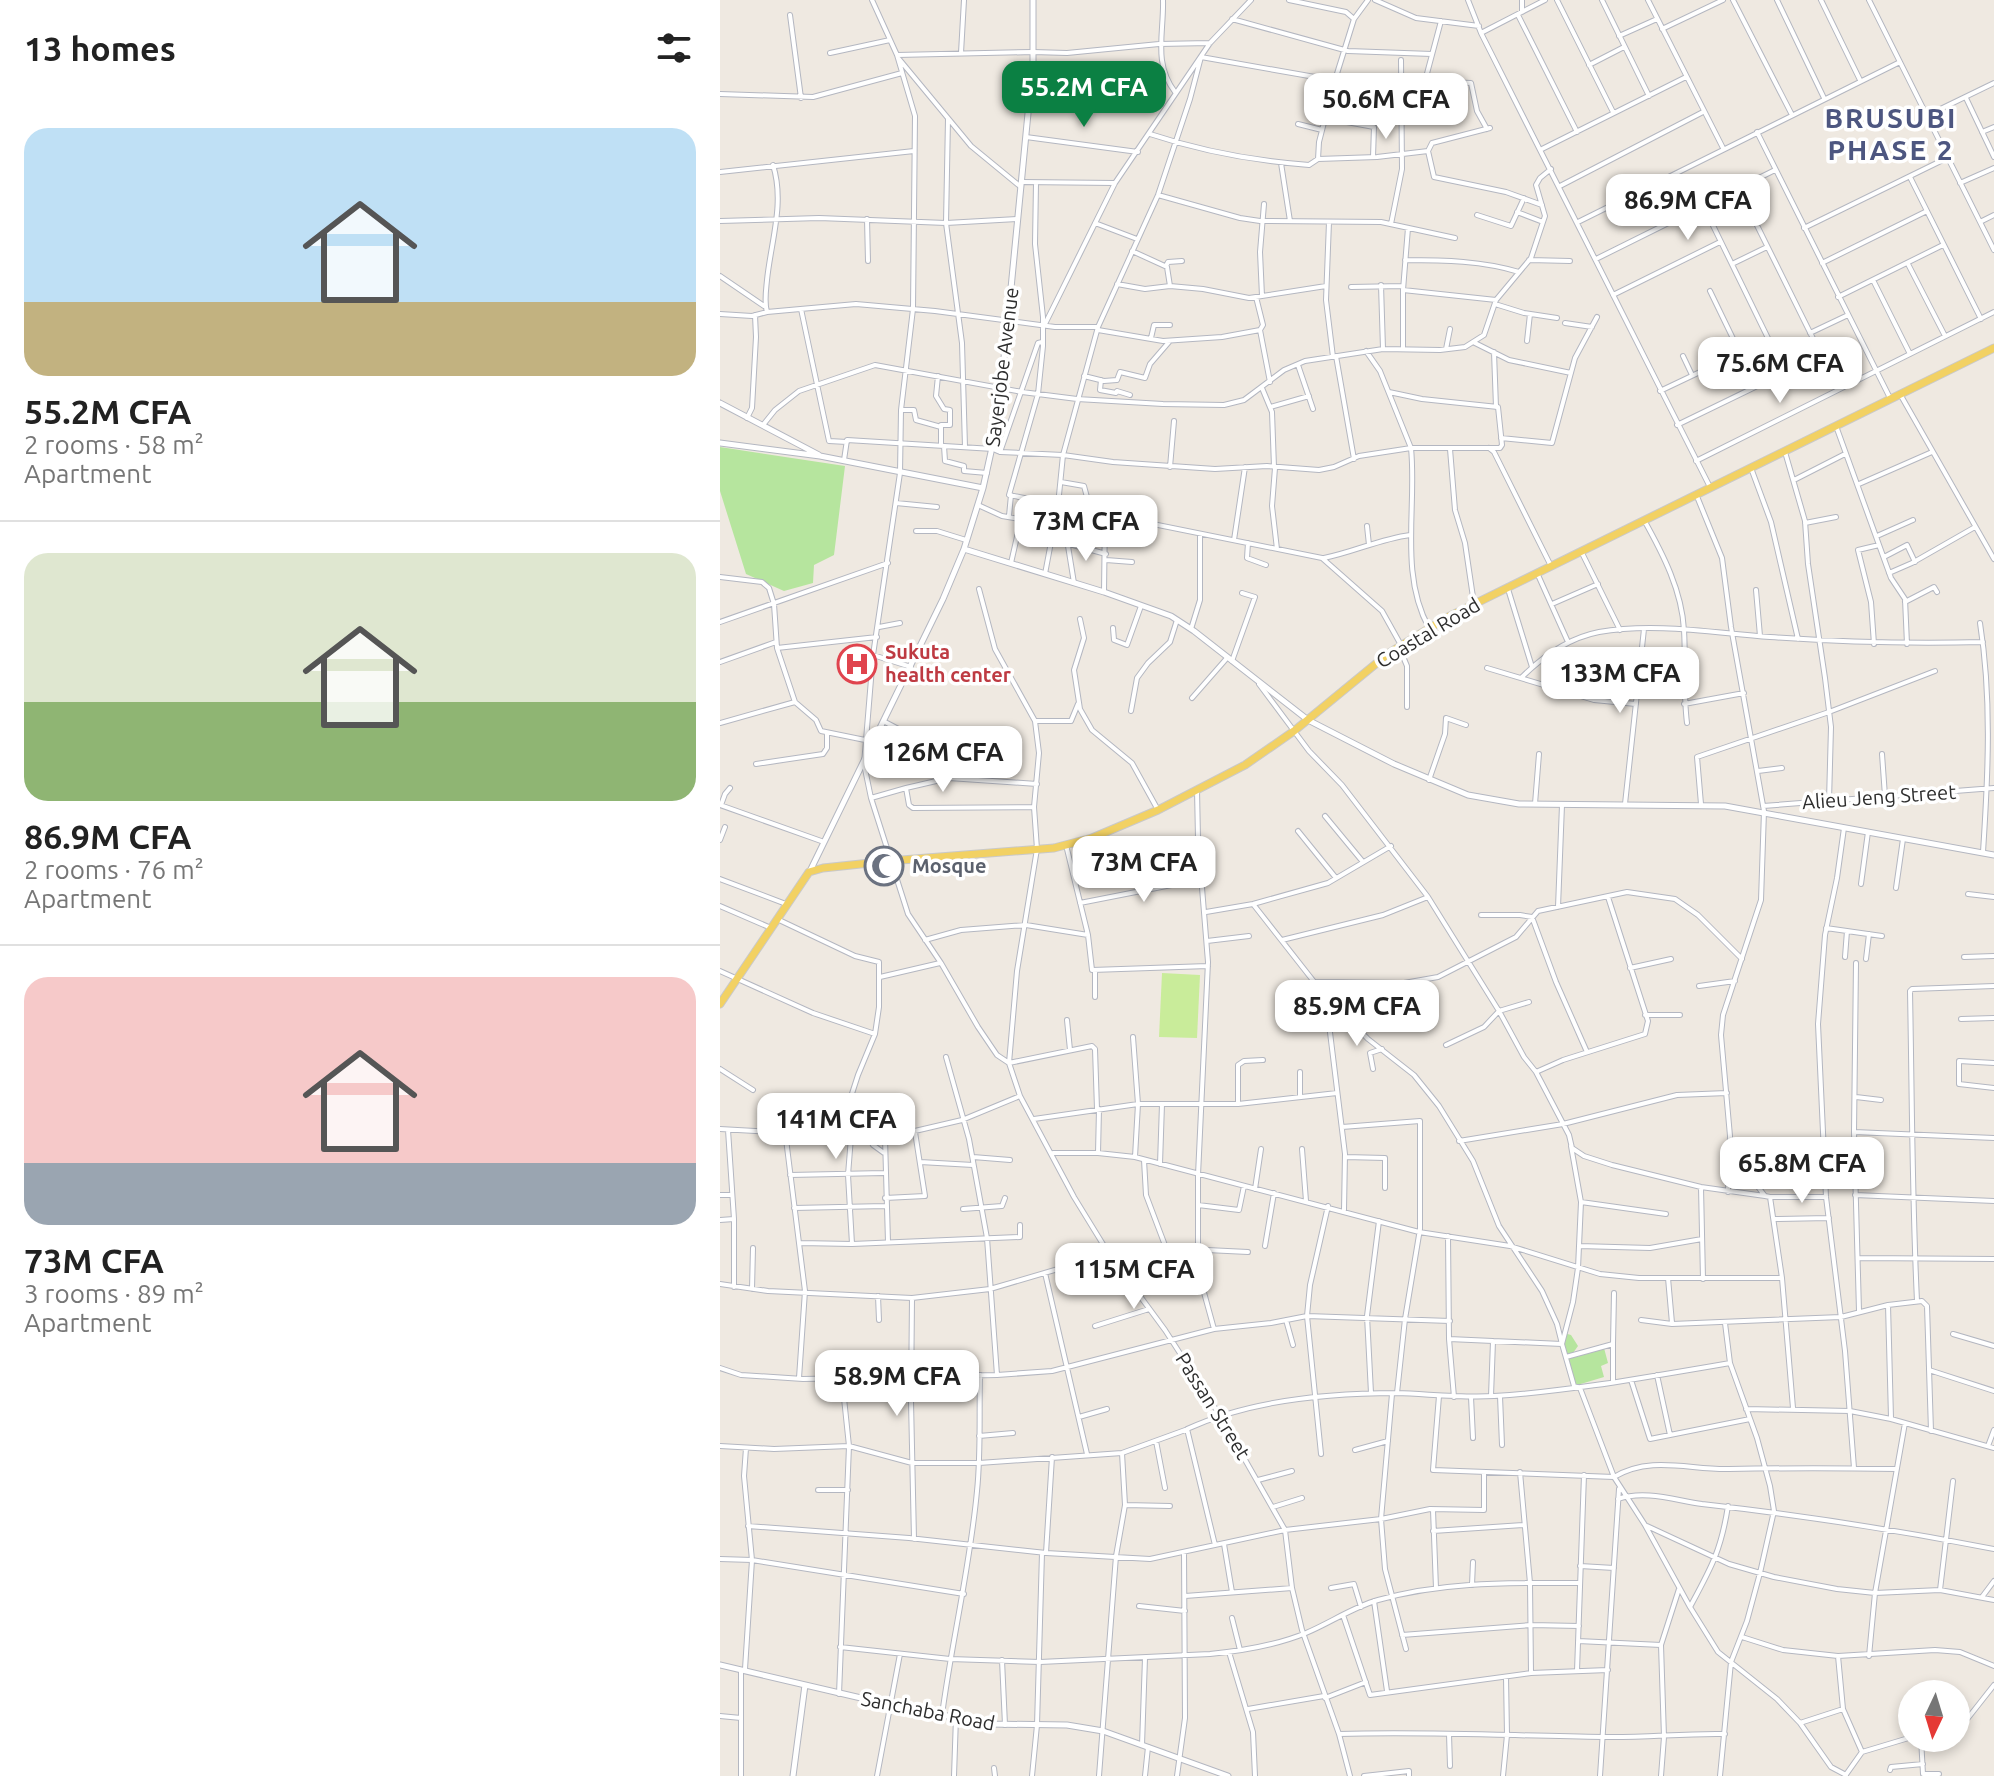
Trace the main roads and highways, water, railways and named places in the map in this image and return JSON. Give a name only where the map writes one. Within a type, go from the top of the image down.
[{"type":"main road","name":"Coastal Road","points":[[809,872],[889,861],[1066,845],[1158,810],[1245,765],[1294,731],[1400,646],[1429,628],[1994,348]]},
{"type":"main road","name":"Sayerjobe Avenue","points":[[720,1004],[809,872]]},
{"type":"place","name":"Sukuta health center","points":[[857,664]]},
{"type":"place","name":"Mosque","points":[[884,866]]},
{"type":"district","name":"BRUSUBI PHASE 2","points":[[1891,134]]}]
